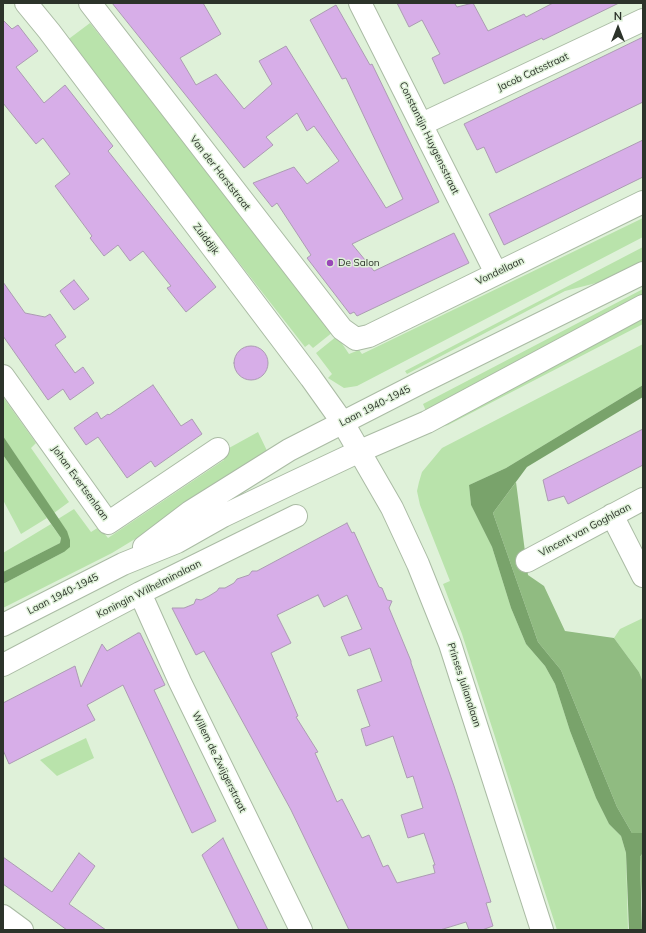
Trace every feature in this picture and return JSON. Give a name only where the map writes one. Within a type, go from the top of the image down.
[{"type":"street","name":"Zuiddijk","points":[[26,3],[49,30],[312,378],[360,451]]},
{"type":"street","name":"Zuiddijk","points":[[35,3],[49,30]]},
{"type":"street","name":"Van der Horststraat","points":[[90,3],[342,329],[356,339]]},
{"type":"street","name":"Constantijn Huygensstraat","points":[[360,3],[496,273]]},
{"type":"street","name":"Jacob Catsstraat","points":[[422,124],[643,20]]},
{"type":"street","name":"Vondellaan","points":[[356,339],[370,336],[643,202]]},
{"type":"street","name":"Laan 1940-1945","points":[[123,564],[190,512],[284,454],[643,273]]},
{"type":"street","name":"Laan 1940-1945","points":[[3,625],[123,564],[177,542],[223,516],[360,451],[427,422],[643,306]]},
{"type":"street","name":"Johan Evertsenlaan","points":[[3,376],[108,523],[218,449]]},
{"type":"street","name":"Prinses Julianalaan","points":[[360,451],[392,508],[418,564],[450,644],[542,930]]},
{"type":"street","name":"Vincent van Goghlaan","points":[[527,561],[643,499]]},
{"type":"street","points":[[612,515],[643,576]]},
{"type":"street","name":"Koningin Wilhelminalaan","points":[[3,664],[140,593],[296,516]]},
{"type":"street","name":"Willem de Zwijgerstraat","points":[[140,593],[180,682],[301,930]]},
{"type":"street","points":[[3,916],[22,930]]},
{"type":"shaded area","points":[[90,23],[333,332],[313,348],[309,344],[305,347],[66,41]]},
{"type":"shaded area","points":[[643,218],[643,237],[357,386],[344,388],[328,378],[332,374],[316,353],[337,336],[349,354],[359,350],[362,354]]},
{"type":"shaded area","points":[[643,247],[643,262],[608,280],[565,291],[407,374],[405,371]]},
{"type":"shaded area","points":[[643,289],[643,298],[426,411],[423,404]]},
{"type":"shaded area","points":[[643,313],[643,324],[448,425],[438,428]]},
{"type":"shaded area","points":[[643,344],[643,385],[506,468],[469,485],[471,505],[492,547],[511,608],[526,644],[545,666],[555,684],[570,731],[596,798],[609,824],[621,836],[626,853],[628,930],[557,930],[462,634],[443,584],[450,581],[420,505],[417,491],[422,472],[442,448]]},
{"type":"shaded area","points":[[643,385],[643,397],[527,467],[493,513],[538,642],[561,670],[617,807],[632,833],[643,833],[643,853],[640,857],[642,930],[629,930],[626,853],[621,836],[609,824],[596,798],[570,731],[555,684],[545,666],[526,644],[511,608],[492,547],[471,505],[469,485],[506,468]]},
{"type":"shaded area","points":[[3,397],[36,443],[31,448],[69,502],[54,513],[3,436]]},
{"type":"shaded area","points":[[258,432],[270,457],[112,553],[3,608],[3,584],[64,552],[67,531],[58,519],[74,509],[91,532],[99,527],[108,538],[224,460],[220,453]]},
{"type":"shaded area","points":[[3,436],[67,531],[70,540],[70,547],[64,552],[3,584],[3,572],[60,543],[61,538],[3,455]]},
{"type":"shaded area","points":[[3,455],[47,518],[21,534],[3,500]]},
{"type":"shaded area","points":[[516,482],[528,575],[544,586],[565,631],[614,638],[639,672],[643,682],[643,833],[632,833],[617,807],[561,670],[538,642],[493,513]]},
{"type":"shaded area","points":[[51,524],[61,538],[60,543],[3,572],[3,553]]},
{"type":"shaded area","points":[[643,618],[643,682],[639,672],[614,638],[620,629]]},
{"type":"shaded area","points":[[86,738],[94,758],[57,776],[40,760]]},
{"type":"shaded area","points":[[643,853],[643,930],[640,857]]},
{"type":"building","points":[[112,3],[203,3],[221,34],[180,58],[196,85],[216,74],[244,109],[272,84],[259,61],[286,46],[386,208],[403,199],[346,78],[342,79],[310,20],[336,5],[370,65],[372,64],[439,202],[352,244],[374,271],[454,233],[469,263],[357,316],[354,312],[350,314],[307,258],[311,255],[277,203],[272,207],[253,183],[294,167],[307,184],[339,161],[314,126],[307,131],[297,113],[266,137],[273,145],[244,168]]},
{"type":"building","points":[[397,3],[457,3],[455,4],[457,7],[473,3],[488,31],[524,14],[526,17],[553,3],[619,3],[543,40],[542,38],[444,84],[432,58],[440,54],[422,20],[409,27]]},
{"type":"building","points":[[3,20],[12,29],[18,25],[38,51],[16,67],[44,103],[65,85],[113,146],[108,151],[216,287],[186,312],[167,288],[171,286],[143,251],[130,261],[118,245],[104,256],[90,238],[92,236],[55,186],[70,174],[43,138],[36,144],[3,103]]},
{"type":"building","points":[[643,37],[643,102],[496,173],[484,147],[477,150],[464,124]]},
{"type":"building","points":[[643,140],[643,177],[504,245],[489,214]]},
{"type":"building","points":[[74,280],[89,299],[74,310],[60,291]]},
{"type":"building","points":[[3,282],[25,313],[45,317],[50,314],[66,337],[55,345],[75,373],[83,367],[94,383],[70,400],[63,389],[48,400],[3,336]]},
{"type":"building","points":[[248,346],[254,346],[258,347],[265,353],[268,363],[267,370],[261,377],[254,380],[248,380],[244,379],[237,373],[234,366],[234,360],[235,356],[241,349]]},
{"type":"building","points":[[153,385],[181,426],[192,419],[202,434],[155,467],[151,461],[127,478],[98,437],[86,445],[74,428],[97,412],[101,419],[108,414],[109,415]]},
{"type":"building","points":[[643,429],[643,465],[568,504],[564,496],[548,501],[543,480]]},
{"type":"building","points":[[347,523],[352,533],[354,532],[379,587],[382,588],[387,600],[392,601],[389,608],[411,661],[454,786],[491,902],[486,903],[493,926],[482,930],[469,930],[466,922],[440,930],[349,930],[291,810],[204,651],[196,655],[172,608],[184,608],[194,604],[196,599],[201,600],[217,591],[219,588],[225,588],[234,583],[237,579],[249,575],[252,571],[257,571]],"holes":[[[318,595],[324,607],[347,595],[362,629],[341,637],[349,656],[370,648],[382,681],[357,690],[370,726],[361,729],[366,746],[393,736],[407,778],[413,776],[423,808],[401,815],[408,838],[424,833],[435,865],[433,865],[435,873],[397,883],[388,865],[383,867],[369,835],[362,838],[342,799],[337,802],[315,753],[318,752],[296,717],[298,716],[271,653],[291,643],[277,615]]]},
{"type":"building","points":[[140,633],[165,685],[154,690],[216,821],[192,833],[123,685],[87,705],[95,720],[9,764],[3,750],[3,703],[75,666],[81,687],[102,644],[107,651]]},
{"type":"building","points":[[223,838],[268,930],[239,930],[202,855]]},
{"type":"building","points":[[79,853],[95,866],[69,904],[106,930],[67,930],[3,884],[3,857],[52,892]]},
{"type":"place","name":"De Salon","points":[[330,263]]}]
